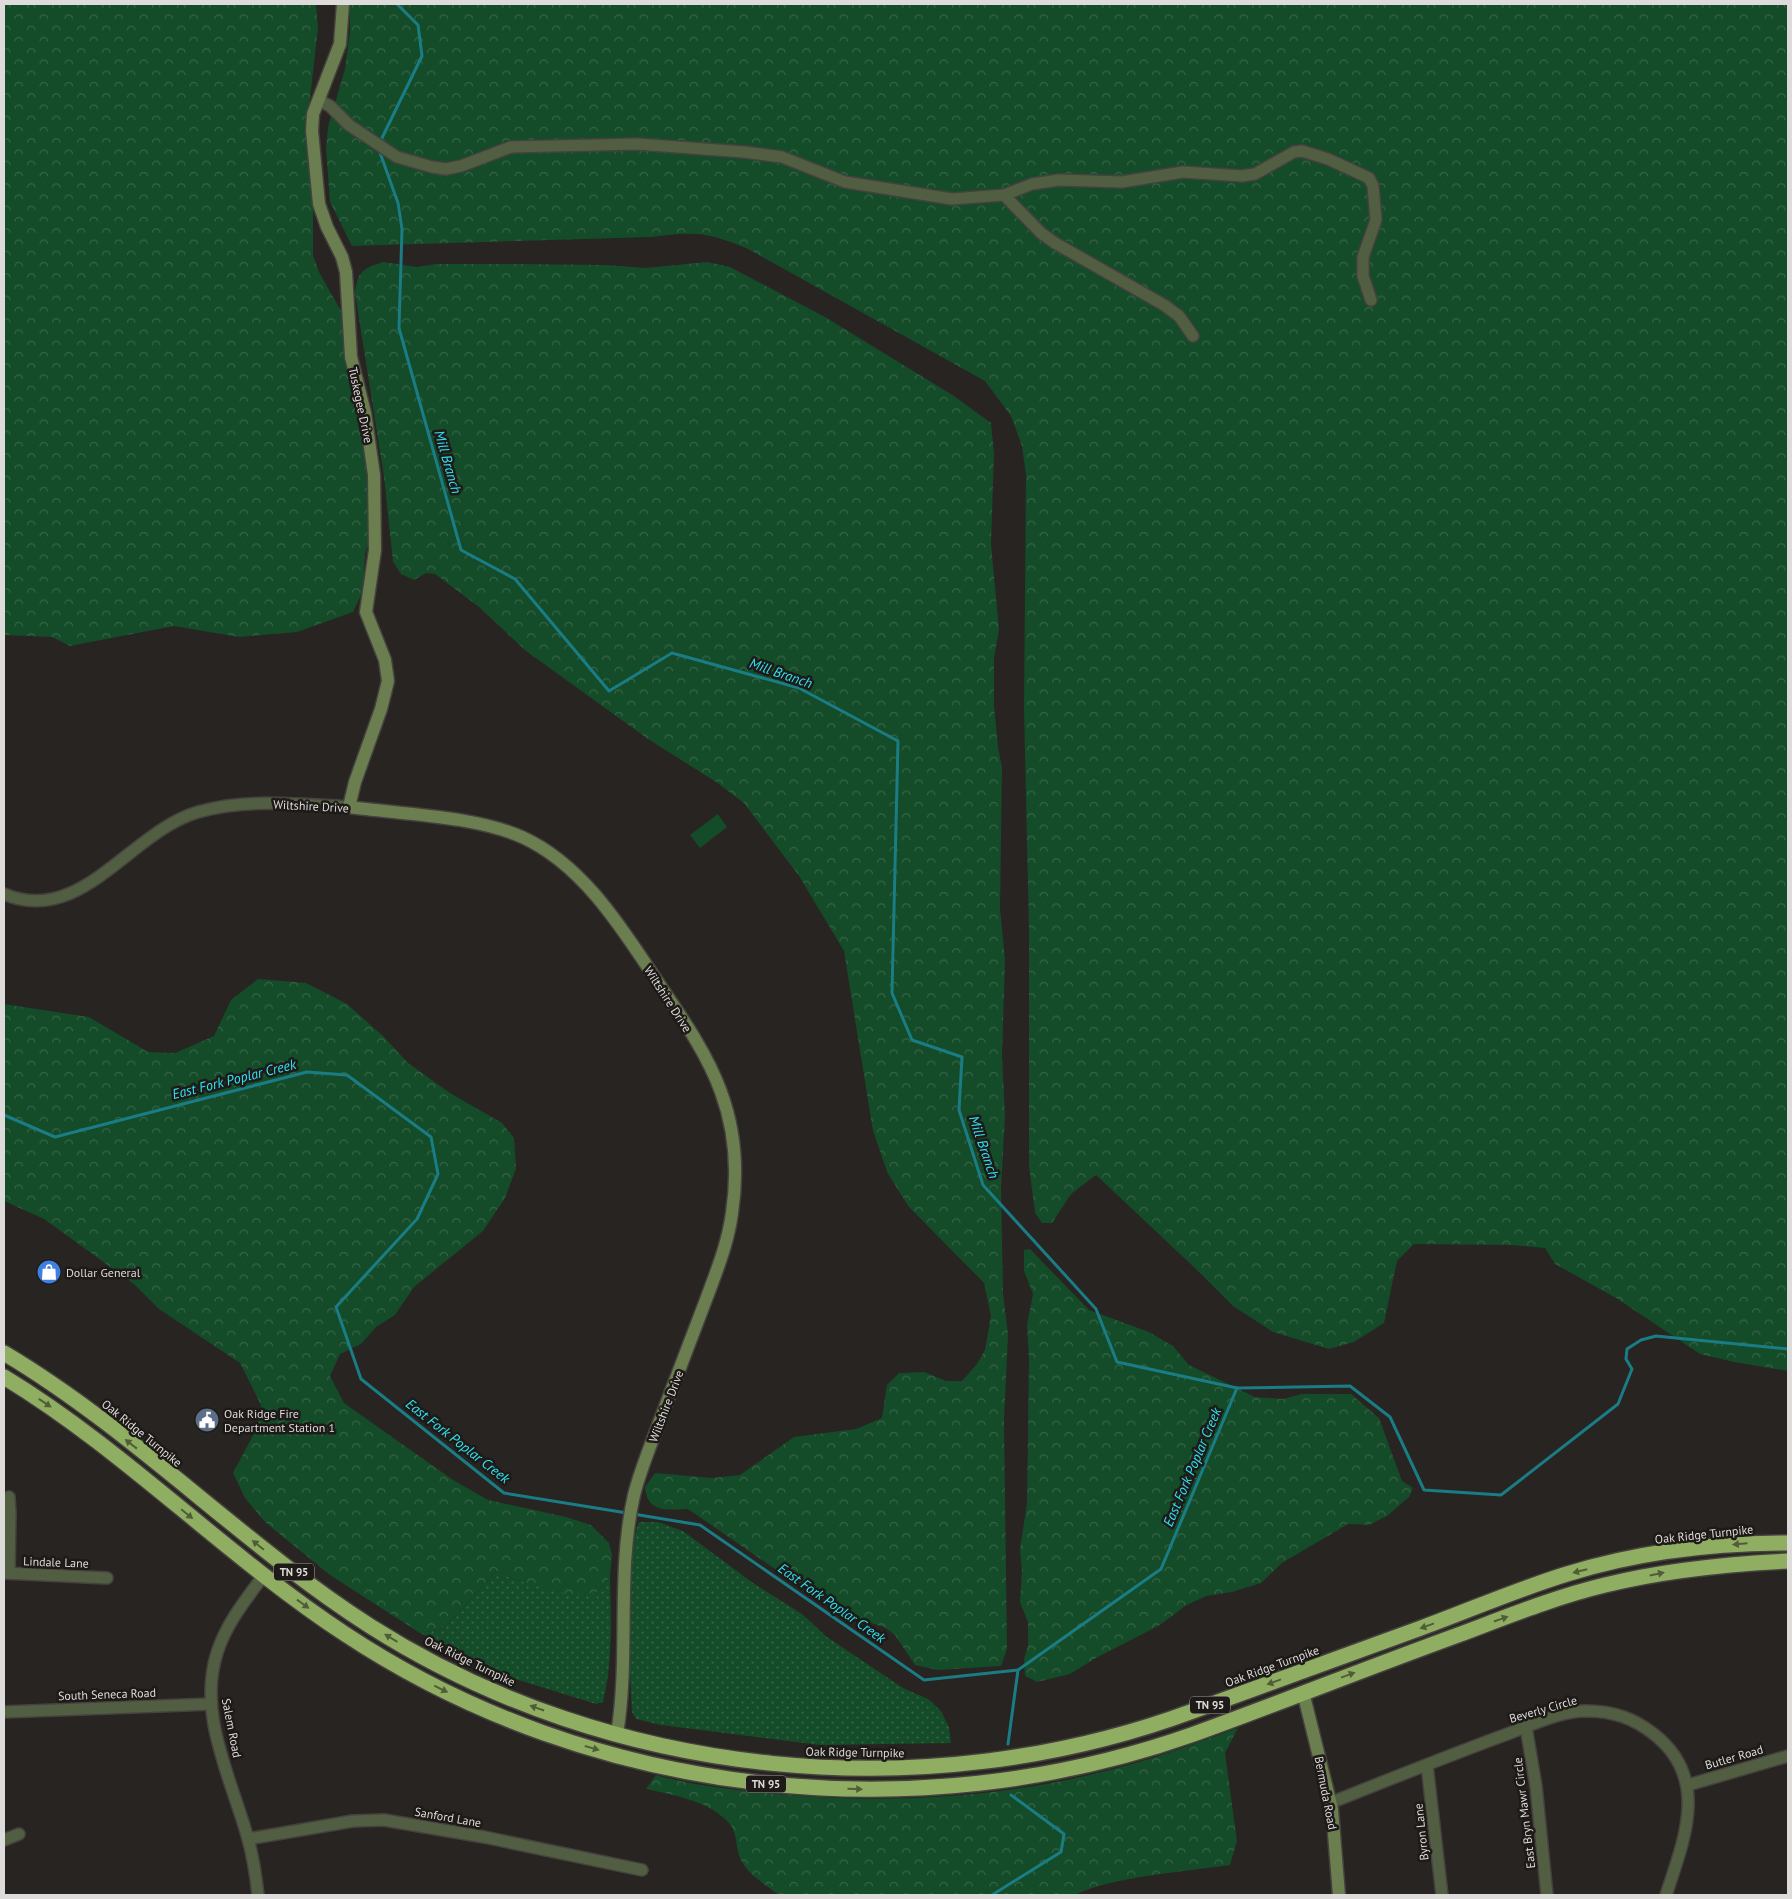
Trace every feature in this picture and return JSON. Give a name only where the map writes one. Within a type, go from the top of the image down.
[{"type":"highway","name":"Oak Ridge Turnpike","points":[[4,1353],[73,1398],[276,1559],[370,1626],[473,1681],[532,1707],[617,1734],[693,1753],[823,1768],[888,1769],[963,1764],[1069,1748],[1165,1722],[1567,1574],[1678,1549],[1756,1542],[1788,1543]]},
{"type":"highway","name":"TN 95","points":[[4,1377],[80,1428],[264,1575],[345,1634],[432,1684],[515,1722],[612,1754],[684,1773],[778,1786],[931,1788],[1034,1776],[1080,1766],[1162,1744],[1511,1615],[1605,1585],[1667,1572],[1734,1564],[1788,1561]]},
{"type":"highway","points":[[163,1494],[175,1479]]},
{"type":"highway","points":[[264,1575],[276,1559]]},
{"type":"highway","points":[[1298,1673],[1303,1692]]},
{"type":"highway","points":[[612,1754],[617,1734]]},
{"type":"highway","points":[[821,1788],[823,1768]]},
{"type":"street","name":"Tuskegee Drive","points":[[343,4],[340,44],[313,114],[316,188],[322,215],[342,257],[346,272],[351,357],[365,413],[374,475],[375,550],[366,612],[385,660],[388,681],[381,709],[355,782],[349,807]]},
{"type":"street","points":[[318,100],[330,106],[342,120],[362,135],[397,157],[412,163],[446,169],[461,166],[511,148],[637,144],[744,152],[782,158],[845,182],[952,199],[1004,195],[1032,184],[1059,180],[1122,182],[1183,172],[1242,176],[1255,174],[1294,152],[1302,150],[1328,159],[1369,178],[1373,186],[1376,220],[1363,257],[1364,276],[1371,300]]},
{"type":"street","points":[[1004,195],[1040,233],[1164,305],[1180,316],[1193,336]]},
{"type":"street","name":"Wiltshire Drive","points":[[4,894],[20,899],[33,900],[58,898],[71,894],[114,866],[143,841],[176,820],[198,812],[232,805],[260,804],[349,807],[491,827],[523,838],[554,856],[589,888],[620,927],[681,1017],[717,1080],[734,1145],[735,1164],[732,1214],[724,1252],[642,1469],[633,1500],[623,1582],[621,1710],[617,1734]]},
{"type":"street","points":[[6,1573],[10,1513],[8,1497]]},
{"type":"street","name":"Lindale Lane","points":[[6,1573],[108,1578]]},
{"type":"street","name":"Salem Road","points":[[258,1895],[248,1839],[222,1757],[211,1704],[215,1661],[223,1636],[264,1575]]},
{"type":"street","name":"Bermuda Road","points":[[1303,1692],[1330,1803],[1339,1895]]},
{"type":"street","name":"South Seneca Road","points":[[4,1712],[211,1704]]},
{"type":"street","name":"Beverly Circle","points":[[1330,1803],[1526,1727],[1565,1714],[1585,1711],[1608,1712],[1630,1717],[1666,1744],[1679,1762],[1688,1785],[1688,1810],[1683,1842],[1666,1895]]},
{"type":"street","name":"East Bryn Mawr Circle","points":[[1526,1727],[1536,1786],[1547,1895]]},
{"type":"street","name":"Butler Road","points":[[1688,1785],[1788,1756]]},
{"type":"street","name":"Byron Lane","points":[[1427,1765],[1442,1895]]},
{"type":"street","name":"Sanford Lane","points":[[248,1839],[353,1821],[384,1820],[476,1836],[642,1870]]},
{"type":"street","points":[[4,1840],[19,1834]]},
{"type":"green space","points":[[4,4],[316,4],[318,28],[309,107],[313,193],[313,255],[319,272],[345,318],[369,473],[371,534],[365,554],[363,591],[353,612],[297,632],[239,637],[174,626],[70,646],[52,637],[4,635]]},
{"type":"green space","points":[[350,4],[1788,4],[1788,1371],[1700,1354],[1616,1298],[1555,1264],[1545,1248],[1512,1245],[1414,1244],[1397,1261],[1384,1323],[1354,1342],[1329,1349],[1273,1332],[1233,1306],[1096,1175],[1071,1194],[1052,1223],[1042,1223],[1035,1213],[1029,1166],[1029,932],[1024,709],[1026,475],[1022,446],[1011,416],[985,381],[748,249],[712,236],[679,234],[652,237],[352,246],[330,202],[326,148],[328,127],[345,69],[350,31]]},
{"type":"green space","points":[[383,262],[417,267],[436,264],[515,264],[607,265],[645,268],[708,262],[730,267],[825,317],[954,396],[991,423],[994,453],[991,544],[999,630],[994,658],[994,706],[1002,767],[1000,908],[1005,960],[1002,1056],[1005,1116],[1001,1188],[1003,1294],[1008,1334],[1004,1421],[1007,1649],[1001,1666],[938,1670],[915,1665],[895,1635],[884,1627],[847,1616],[812,1590],[775,1569],[688,1509],[673,1510],[659,1508],[650,1502],[645,1487],[655,1473],[712,1478],[740,1475],[794,1437],[856,1429],[882,1418],[887,1385],[899,1373],[924,1372],[946,1381],[962,1381],[977,1364],[985,1350],[991,1316],[984,1283],[909,1207],[888,1174],[873,1131],[844,951],[799,876],[744,803],[716,782],[648,739],[526,651],[479,607],[435,574],[426,573],[414,580],[401,574],[393,562],[384,477],[355,293],[362,272]]},
{"type":"green space","points":[[718,814],[727,827],[700,848],[690,835]]},
{"type":"green space","points":[[258,979],[306,983],[347,1004],[383,1036],[408,1063],[450,1093],[502,1123],[514,1138],[516,1169],[505,1198],[483,1231],[414,1287],[395,1315],[376,1327],[361,1344],[340,1354],[330,1376],[344,1403],[453,1480],[488,1500],[566,1517],[591,1525],[609,1543],[612,1555],[610,1577],[596,1593],[567,1594],[516,1580],[496,1571],[444,1629],[420,1633],[330,1575],[265,1522],[245,1498],[233,1473],[258,1426],[261,1405],[240,1363],[159,1309],[134,1284],[44,1219],[4,1201],[4,1004],[89,1017],[148,1052],[175,1053],[214,1036],[231,1000]]},
{"type":"green space","points":[[1030,1249],[1089,1310],[1149,1332],[1173,1346],[1189,1365],[1255,1397],[1283,1399],[1302,1394],[1351,1394],[1379,1418],[1402,1481],[1413,1488],[1409,1497],[1387,1516],[1369,1525],[1348,1524],[1282,1563],[1261,1583],[1232,1592],[1206,1596],[1185,1606],[1160,1625],[1096,1658],[1070,1674],[1037,1682],[1025,1676],[1024,1659],[1028,1646],[1028,1622],[1020,1602],[1022,1571],[1020,1549],[1027,1503],[1029,1360],[1027,1324],[1033,1294],[1024,1271],[1024,1250]]},
{"type":"green space","points":[[639,1522],[658,1522],[683,1531],[753,1583],[802,1614],[827,1637],[903,1688],[928,1699],[941,1711],[949,1727],[951,1743],[821,1745],[661,1725],[636,1719],[632,1712],[628,1589],[633,1542]]},
{"type":"green space","points":[[496,1571],[516,1580],[596,1593],[610,1577],[610,1656],[603,1702],[596,1704],[509,1677],[420,1633],[444,1629]]},
{"type":"green space","points":[[1238,1728],[1225,1753],[1237,1841],[1230,1865],[1129,1879],[1075,1895],[779,1895],[745,1867],[740,1857],[733,1829],[725,1819],[708,1807],[688,1799],[646,1789],[656,1775],[716,1787],[776,1794],[871,1799],[966,1795],[1060,1781],[1106,1771],[1163,1755]]},
{"type":"waterway","name":"Mill Branch","points":[[380,142],[422,56],[418,25],[397,4]]},
{"type":"waterway","name":"Mill Branch","points":[[379,150],[398,203],[402,229],[399,328],[461,550],[515,579],[609,691],[672,653],[799,688],[898,741],[892,993],[912,1040],[962,1057],[959,1110],[983,1185],[1096,1309],[1117,1362],[1237,1388],[1350,1386],[1390,1417],[1424,1490],[1501,1495],[1618,1404],[1632,1369],[1626,1359],[1627,1349],[1641,1340],[1656,1336],[1788,1349]]},
{"type":"waterway","name":"East Fork Poplar Creek","points":[[4,1115],[55,1137],[307,1072],[347,1075],[431,1137],[438,1174],[417,1219],[336,1307],[361,1379],[504,1493],[627,1513]]},
{"type":"waterway","name":"East Fork Poplar Creek","points":[[633,1514],[700,1525],[924,1680],[1018,1670],[1161,1569],[1237,1388]]},
{"type":"waterway","points":[[1008,1744],[1018,1670]]},
{"type":"waterway","points":[[992,1895],[1061,1852],[1064,1834],[1011,1795]]},
{"type":"place","name":"Dollar General","points":[[49,1272]]},
{"type":"place","name":"Oak Ridge Fire Department Station 1","points":[[207,1420]]}]
